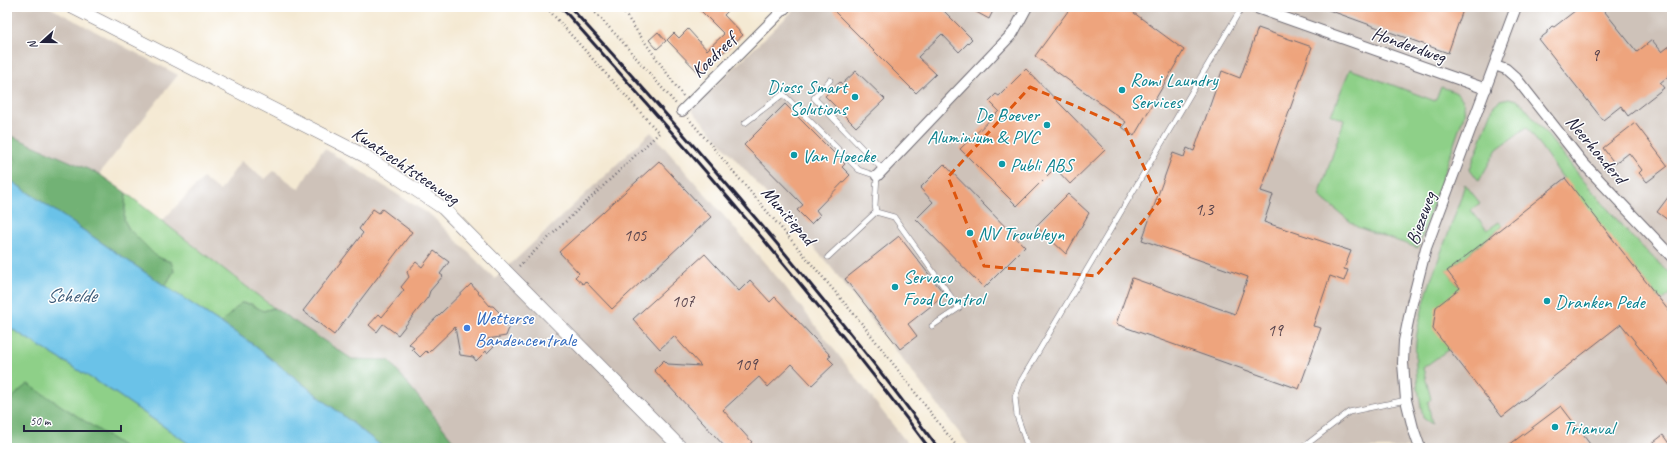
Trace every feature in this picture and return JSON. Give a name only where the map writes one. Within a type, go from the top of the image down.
[{"type":"street","name":"Kwatrechtsteenweg","points":[[72,7],[365,156],[443,208],[681,448]]},
{"type":"street","name":"Koedreef","points":[[685,107],[786,7]]},
{"type":"street","points":[[880,173],[1013,33],[1027,7]]},
{"type":"street","name":"Honderdweg","points":[[1254,7],[1486,89]]},
{"type":"street","name":"Biezeweg","points":[[1420,448],[1406,400],[1403,363],[1404,341],[1424,255],[1516,7]]},
{"type":"street","name":"Neerhonderd","points":[[1495,65],[1506,70],[1516,78],[1583,163],[1672,257]]},
{"type":"lane","points":[[1028,448],[1017,416],[1015,397],[1021,381],[1242,7]]},
{"type":"lane","points":[[830,80],[814,98],[880,173]]},
{"type":"lane","points":[[745,123],[783,94],[859,170],[880,173]]},
{"type":"lane","points":[[876,212],[874,205],[880,173]]},
{"type":"lane","points":[[828,257],[876,212]]},
{"type":"lane","points":[[876,212],[894,217],[959,308],[932,326]]},
{"type":"lane","points":[[1302,448],[1349,412],[1406,400]]},
{"type":"path","points":[[510,275],[659,133],[546,7]]},
{"type":"path","name":"Munitiepad","points":[[590,7],[685,107],[864,326],[958,448]]},
{"type":"path","points":[[620,7],[685,107]]},
{"type":"highlighted area","points":[[1030,87],[1125,127],[1160,201],[1096,276],[984,266],[948,177]]},
{"type":"shaded area","points":[[7,7],[49,7],[178,75],[99,174],[7,134]]},
{"type":"shaded area","points":[[797,7],[1672,7],[1672,448],[971,448],[830,266],[691,109]]},
{"type":"shaded area","points":[[651,132],[783,284],[911,448],[459,448],[389,360],[352,359],[274,308],[162,221],[203,178],[220,191],[241,161],[265,179],[274,171],[299,189],[322,151],[325,149],[432,216],[495,279]]},
{"type":"green space","points":[[1350,69],[1435,101],[1441,87],[1459,95],[1464,103],[1464,115],[1418,248],[1357,227],[1319,196],[1344,120],[1331,115]]},
{"type":"green space","points":[[1509,98],[1517,100],[1524,106],[1583,180],[1631,236],[1672,276],[1672,293],[1663,300],[1657,296],[1560,174],[1527,127],[1497,149],[1479,181],[1470,169],[1494,105],[1500,100]]},
{"type":"green space","points":[[7,134],[99,174],[126,193],[124,220],[129,229],[157,257],[171,262],[174,271],[165,286],[7,178],[7,168],[11,169],[15,162],[14,152],[7,145]]},
{"type":"green space","points":[[7,145],[14,152],[15,162],[11,169],[7,167]]},
{"type":"green space","points":[[1465,184],[1480,203],[1471,210],[1487,230],[1499,222],[1503,226],[1447,271],[1460,288],[1449,349],[1423,368],[1431,399],[1428,402],[1432,424],[1423,418],[1416,372],[1416,338],[1422,309]]},
{"type":"green space","points":[[126,193],[274,308],[263,311],[251,304],[241,303],[221,323],[165,286],[174,271],[171,262],[157,257],[129,229],[124,220]]},
{"type":"green space","points":[[241,303],[251,304],[263,311],[274,308],[352,359],[389,360],[459,448],[384,448],[251,343],[221,323]]},
{"type":"green space","points":[[7,326],[115,393],[195,448],[7,448]]},
{"type":"green space","points":[[28,384],[126,448],[7,448],[7,399],[10,401]]},
{"type":"water","name":"Schelde","points":[[7,178],[251,343],[384,448],[195,448],[115,393],[7,326]]},
{"type":"building","points":[[697,7],[732,7],[724,15],[743,35],[716,59],[701,75],[667,40],[674,33],[679,38],[688,29],[707,50],[724,34]]},
{"type":"building","points":[[830,7],[940,7],[972,39],[959,52],[942,34],[918,57],[936,74],[916,93]]},
{"type":"building","points":[[967,7],[995,7],[989,19]]},
{"type":"building","name":"Romi Laundry Services","points":[[1071,7],[1126,7],[1184,50],[1134,136],[1122,127],[1126,122],[1035,56]]},
{"type":"building","points":[[1323,7],[1464,7],[1448,53]]},
{"type":"building","points":[[1580,7],[1601,7],[1637,52],[1652,40],[1662,52],[1672,44],[1672,73],[1660,83],[1664,88],[1628,116],[1621,106],[1603,120],[1539,39],[1547,33],[1552,26],[1554,27]]},
{"type":"building","points":[[1258,28],[1312,47],[1261,191],[1273,195],[1264,222],[1351,251],[1344,269],[1348,270],[1344,281],[1330,276],[1313,326],[1321,328],[1299,389],[1116,324],[1132,278],[1235,314],[1248,277],[1142,240],[1173,153],[1184,157],[1187,148],[1194,151],[1222,71],[1240,78]]},
{"type":"building","points":[[658,32],[666,41],[657,49],[649,40]]},
{"type":"building","points":[[1026,69],[1105,150],[1070,184],[1055,168],[1017,206],[960,149],[999,111],[989,101],[996,94],[999,96]]},
{"type":"building","name":"Dioss Smart Solutions","points":[[856,71],[885,99],[856,127],[825,96],[840,82],[842,84]]},
{"type":"building","name":"Van Hoecke","points":[[785,104],[845,164],[842,167],[850,175],[816,210],[820,215],[811,224],[797,210],[803,205],[744,145]]},
{"type":"building","points":[[1635,123],[1668,166],[1647,182],[1639,173],[1642,170],[1629,153],[1615,164],[1603,148]]},
{"type":"building","points":[[659,161],[711,217],[612,309],[585,281],[583,284],[575,277],[579,273],[559,252]]},
{"type":"building","name":"NV Troubleyn","points":[[944,164],[1025,247],[984,288],[916,219],[933,202],[920,188]]},
{"type":"building","name":"Dranken Pede","points":[[1565,178],[1672,315],[1672,388],[1621,324],[1502,417],[1433,329],[1436,307],[1460,288],[1447,271]]},
{"type":"building","points":[[1672,192],[1672,223],[1657,212]]},
{"type":"building","points":[[1068,194],[1089,213],[1066,254],[1036,226]]},
{"type":"building","points":[[373,209],[379,213],[382,209],[412,232],[334,335],[303,311],[363,233],[359,229]]},
{"type":"building","name":"Servaco Food Control","points":[[899,236],[945,295],[908,324],[917,336],[900,349],[845,279]]},
{"type":"building","points":[[434,251],[449,262],[440,274],[443,276],[430,291],[428,297],[398,335],[383,324],[377,332],[369,325],[379,314],[382,317],[404,290],[401,287],[409,277],[407,272],[416,262],[422,267]]},
{"type":"building","points":[[705,254],[739,291],[750,280],[770,302],[775,297],[831,356],[828,358],[834,364],[812,385],[792,364],[768,387],[759,377],[723,410],[752,442],[745,448],[726,448],[654,370],[664,360],[668,364],[701,366],[674,336],[660,349],[633,319]]},
{"type":"building","points":[[471,284],[490,306],[493,306],[504,317],[504,323],[509,328],[506,336],[488,339],[494,346],[487,353],[486,351],[476,361],[473,357],[460,355],[455,327],[428,353],[426,351],[420,357],[412,349],[414,348],[409,344]]},
{"type":"building","name":"Trianval","points":[[1561,406],[1593,448],[1505,448]]},
{"type":"building","name":"Trianval","points":[[1663,435],[1672,448],[1646,448]]},
{"type":"railway","points":[[561,7],[750,223],[796,278],[929,448]]},
{"type":"railway","points":[[570,7],[666,114],[760,223],[851,334],[938,448]]},
{"type":"place","name":"Romi Laundry Services","points":[[1122,90]]},
{"type":"place","name":"Dioss Smart Solutions","points":[[855,97]]},
{"type":"place","name":"De Boever Aluminium & PVC","points":[[1047,125]]},
{"type":"place","name":"Van Hoecke","points":[[794,155]]},
{"type":"place","name":"Publi ABS","points":[[1002,164]]},
{"type":"place","name":"NV Troubleyn","points":[[970,233]]},
{"type":"place","name":"Servaco Food Control","points":[[895,287]]},
{"type":"place","name":"Dranken Pede","points":[[1547,301]]},
{"type":"place","name":"Wetterse Bandencentrale","points":[[467,328]]},
{"type":"place","name":"Trianval","points":[[1555,427]]}]
